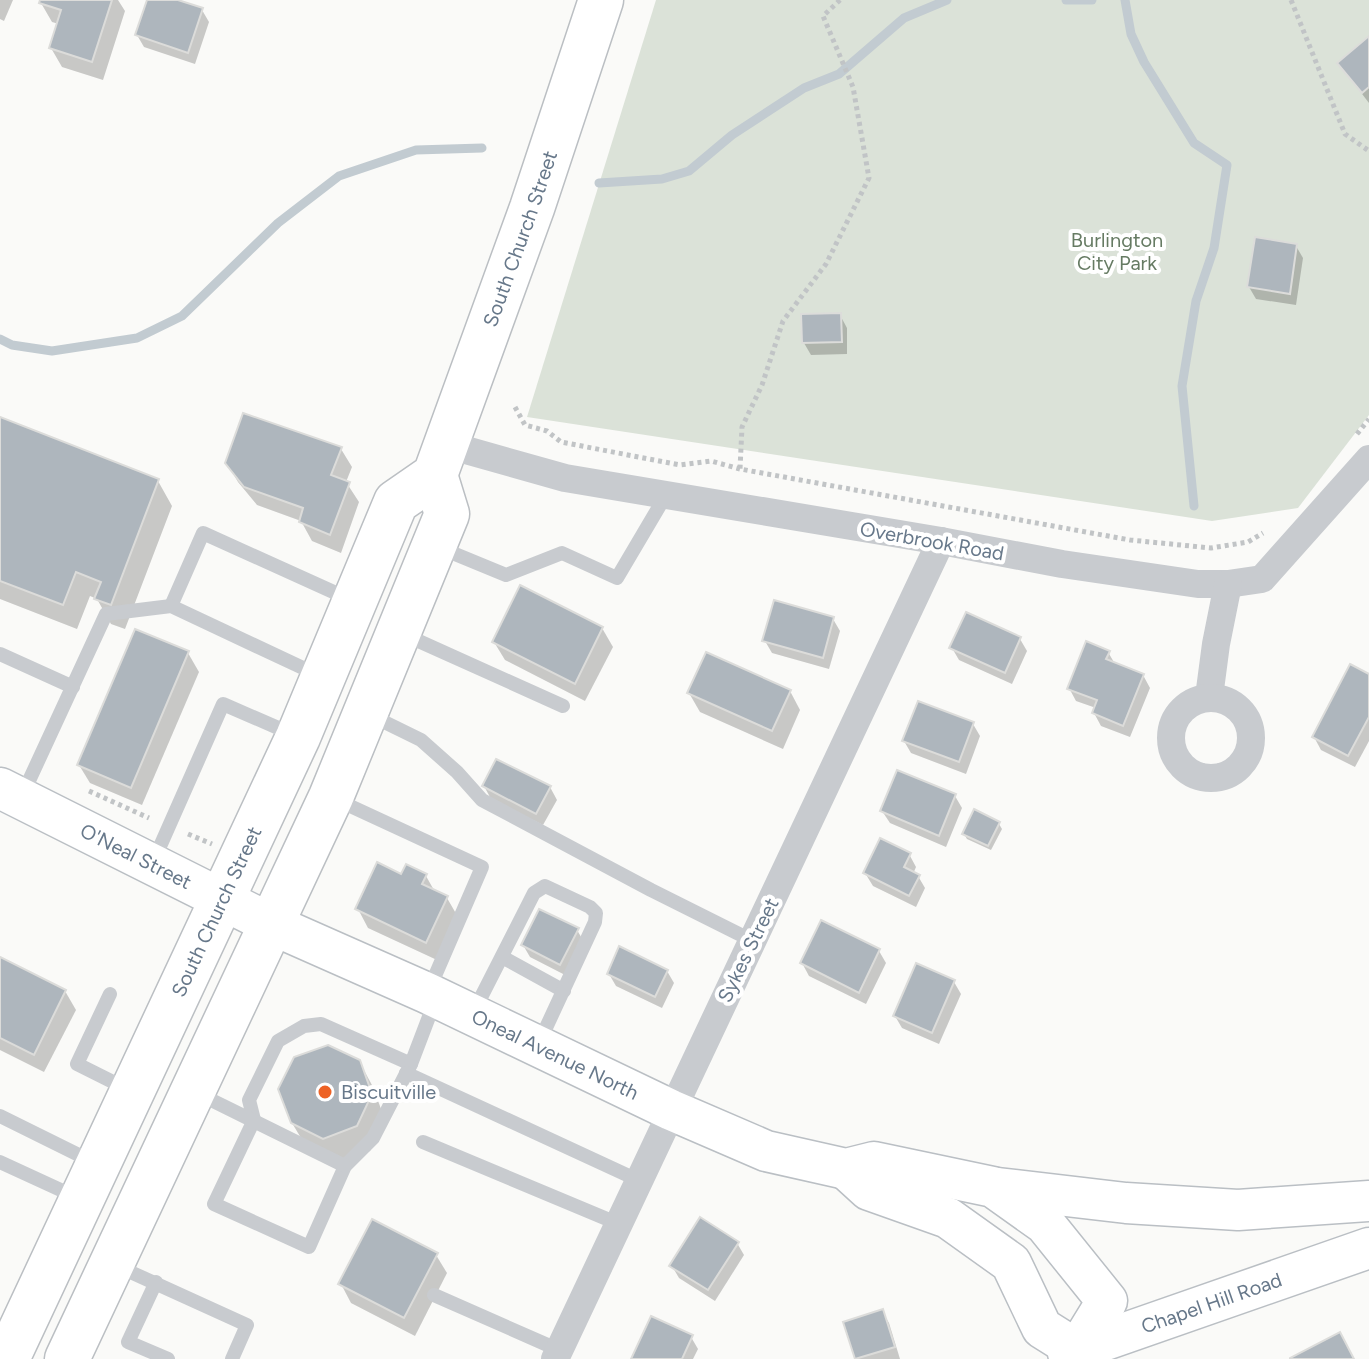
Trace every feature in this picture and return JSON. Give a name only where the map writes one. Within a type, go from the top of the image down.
[{"type":"main road","name":"South Church Street","points":[[7,1359],[298,737],[396,502],[441,460],[532,208],[601,0]]},
{"type":"main road","points":[[67,1359],[331,797],[366,713],[447,514],[441,460]]},
{"type":"main road","name":"O'Neal Street","points":[[10,793],[271,924]]},
{"type":"main road","name":"Oneal Avenue North","points":[[271,924],[432,995],[671,1110],[766,1151],[846,1169],[874,1162],[993,1187],[1045,1224],[1107,1301],[1069,1356],[1042,1328],[1011,1263],[948,1218],[869,1190],[846,1169]]},
{"type":"main road","points":[[993,1187],[1126,1203],[1238,1210],[1369,1201]]},
{"type":"main road","name":"Chapel Hill Road","points":[[1069,1356],[1369,1248]]},
{"type":"street","name":"Overbrook Road","points":[[441,460],[565,478],[1062,564],[1198,584],[1228,584],[1262,579],[1360,450]]},
{"type":"street","name":"Sykes Street","points":[[557,1355],[941,541]]},
{"type":"street","points":[[1209,697],[1228,584]]},
{"type":"lane","points":[[434,545],[506,575],[562,553],[617,578],[666,495]]},
{"type":"lane","points":[[171,606],[203,533],[355,602]]},
{"type":"lane","points":[[10,793],[73,687],[106,614],[171,606],[324,678]]},
{"type":"lane","points":[[399,632],[563,706]]},
{"type":"lane","points":[[0,654],[73,687]]},
{"type":"lane","points":[[152,865],[223,704],[298,737]]},
{"type":"lane","points":[[366,713],[421,740],[457,772],[482,800],[753,941]]},
{"type":"lane","points":[[331,797],[482,867],[432,995],[409,1068],[373,1138],[345,1166],[309,1247],[214,1204],[254,1120],[249,1100],[278,1041],[304,1026],[321,1024],[409,1068],[640,1181]]},
{"type":"lane","points":[[473,1015],[534,893],[545,886],[590,907],[596,913],[595,922],[538,1045]]},
{"type":"lane","points":[[502,957],[564,991]]},
{"type":"lane","points":[[110,994],[77,1064],[133,1092]]},
{"type":"lane","points":[[193,1092],[345,1166]]},
{"type":"lane","points":[[0,1116],[90,1182]]},
{"type":"lane","points":[[423,1142],[619,1224]]},
{"type":"lane","points":[[0,1181],[4,1164],[90,1182]]},
{"type":"lane","points":[[111,1263],[247,1325],[232,1359]]},
{"type":"lane","points":[[156,1282],[128,1342],[150,1355],[168,1359]]},
{"type":"lane","points":[[434,1295],[557,1355]]},
{"type":"path","points":[[740,469],[742,427],[762,385],[783,321],[826,264],[869,178],[853,87],[823,16],[840,0]]},
{"type":"path","points":[[1291,0],[1345,134],[1369,151]]},
{"type":"path","points":[[515,407],[525,425],[547,431],[561,442],[680,465],[711,461],[740,469],[1130,540],[1211,548],[1248,542],[1271,527]]},
{"type":"path","points":[[1360,450],[1369,419]]},
{"type":"path","points":[[88,791],[242,857]]},
{"type":"green space","name":"Burlington City Park","points":[[656,0],[1369,0],[1369,415],[1298,508],[1212,521],[527,417]]},
{"type":"building","points":[[40,0],[112,0],[92,62],[49,48],[61,10],[39,3]]},
{"type":"building","points":[[147,0],[178,0],[203,8],[188,53],[135,35]]},
{"type":"building","points":[[1369,36],[1369,87],[1362,93],[1337,63]]},
{"type":"building","points":[[1255,237],[1297,244],[1290,294],[1247,287]]},
{"type":"building","points":[[841,313],[842,342],[802,343],[801,314]]},
{"type":"building","points":[[243,413],[342,447],[331,475],[350,482],[330,535],[299,522],[303,508],[244,487],[225,463]]},
{"type":"building","points":[[0,417],[159,479],[111,605],[94,599],[101,582],[76,572],[63,605],[0,581]]},
{"type":"building","points":[[520,585],[603,627],[575,684],[492,642]]},
{"type":"building","points":[[774,600],[834,617],[823,658],[762,641]]},
{"type":"building","points":[[966,612],[1021,637],[1005,673],[949,648]]},
{"type":"building","points":[[135,629],[189,651],[131,788],[77,765]]},
{"type":"building","points":[[1086,641],[1110,651],[1106,659],[1144,674],[1123,726],[1092,713],[1097,700],[1067,689]]},
{"type":"building","points":[[706,652],[791,690],[772,731],[687,693]]},
{"type":"building","points":[[1350,664],[1369,674],[1369,717],[1348,756],[1312,737]]},
{"type":"building","points":[[918,701],[974,722],[959,762],[902,741]]},
{"type":"building","points":[[496,759],[551,786],[536,814],[482,786]]},
{"type":"building","points":[[897,770],[956,794],[939,836],[880,811]]},
{"type":"building","points":[[974,809],[1000,822],[988,846],[962,834]]},
{"type":"building","points":[[880,838],[911,853],[904,867],[920,875],[909,896],[863,873]]},
{"type":"building","points":[[377,862],[401,874],[406,864],[427,874],[422,884],[448,896],[426,943],[355,909]]},
{"type":"building","points":[[539,909],[579,928],[560,965],[521,945]]},
{"type":"building","points":[[821,920],[880,949],[859,993],[800,963]]},
{"type":"building","points":[[619,946],[668,970],[655,997],[607,974]]},
{"type":"building","points":[[0,957],[66,990],[34,1055],[0,1038]]},
{"type":"building","points":[[916,963],[955,980],[932,1033],[893,1016]]},
{"type":"building","name":"Biscuitville","points":[[328,1045],[360,1060],[372,1094],[357,1126],[323,1139],[291,1123],[278,1089],[294,1057]]},
{"type":"building","points":[[700,1217],[739,1242],[708,1290],[669,1266]]},
{"type":"building","points":[[372,1219],[438,1253],[404,1318],[338,1284]]},
{"type":"building","points":[[883,1309],[895,1347],[855,1359],[843,1322]]},
{"type":"building","points":[[651,1316],[693,1335],[682,1359],[631,1359]]},
{"type":"building","points":[[1340,1332],[1354,1359],[1290,1359],[1290,1358]]},
{"type":"waterway","points":[[599,183],[662,179],[689,171],[732,135],[804,88],[839,74],[904,18],[947,0]]},
{"type":"waterway","points":[[1066,0],[1092,0]]},
{"type":"waterway","points":[[1125,0],[1131,34],[1144,62],[1194,143],[1227,165],[1214,248],[1196,301],[1182,386],[1194,506]]},
{"type":"waterway","points":[[0,339],[12,345],[52,351],[137,338],[182,316],[278,223],[339,176],[416,150],[482,148]]},
{"type":"place","name":"Biscuitville","points":[[325,1092]]}]
